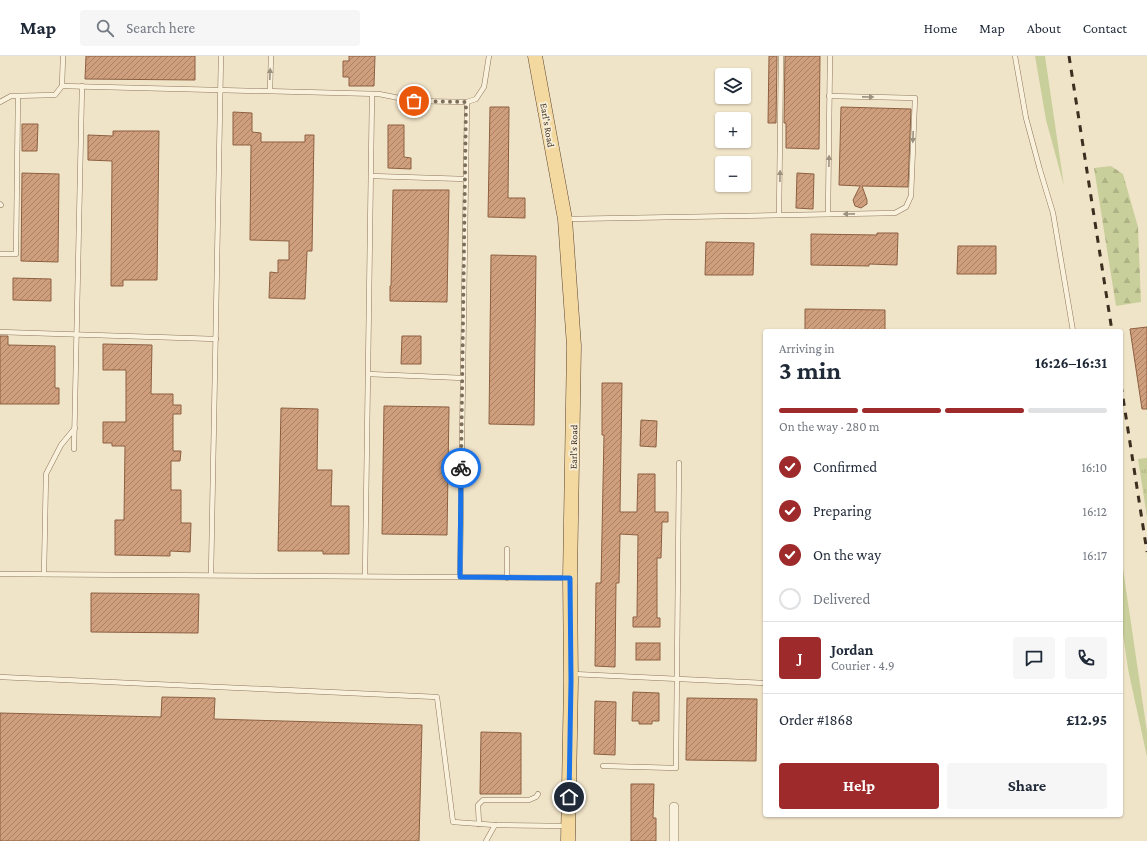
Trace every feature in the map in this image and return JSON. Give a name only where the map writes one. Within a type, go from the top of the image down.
[{"type":"main road","name":"Earl's Road","points":[[535,56],[565,219],[574,346],[568,841]]},
{"type":"street","points":[[674,807],[674,841]]},
{"type":"lane","points":[[0,102],[10,96],[55,94],[62,86],[63,56]]},
{"type":"lane","points":[[212,575],[221,56]]},
{"type":"lane","points":[[270,91],[271,56]]},
{"type":"lane","points":[[62,86],[372,94],[414,101],[466,102],[476,99],[484,87],[489,56]]},
{"type":"lane","points":[[779,215],[781,56]]},
{"type":"lane","points":[[828,214],[830,56]]},
{"type":"lane","points":[[1015,56],[1026,118],[1053,213],[1073,329]]},
{"type":"lane","points":[[74,448],[82,86]]},
{"type":"lane","points":[[366,576],[372,94]]},
{"type":"lane","points":[[0,254],[16,254],[18,96]]},
{"type":"lane","points":[[565,219],[895,212],[906,207],[911,196],[915,98],[829,96]]},
{"type":"lane","points":[[460,577],[466,102]]},
{"type":"lane","points":[[371,176],[465,179]]},
{"type":"lane","points":[[0,332],[216,339]]},
{"type":"lane","points":[[368,374],[463,378]]},
{"type":"lane","points":[[44,574],[46,474],[61,445],[75,428]]},
{"type":"lane","points":[[603,766],[676,768],[679,463]]},
{"type":"lane","points":[[507,549],[507,578]]},
{"type":"lane","points":[[0,574],[570,578]]},
{"type":"lane","points":[[571,674],[763,683]]},
{"type":"lane","points":[[0,677],[437,697],[453,822],[495,825],[568,826]]},
{"type":"lane","points":[[479,824],[478,804],[483,800],[530,800],[538,794]]},
{"type":"lane","points":[[486,841],[495,825]]},
{"type":"green space","points":[[1035,56],[1045,56],[1064,186],[1046,120]]},
{"type":"green space","points":[[1111,166],[1123,174],[1138,227],[1141,302],[1116,306],[1094,168]]},
{"type":"green space","points":[[1147,458],[1147,517],[1138,459]]},
{"type":"green space","points":[[1123,569],[1147,732],[1147,757],[1128,669],[1123,634]]},
{"type":"building","points":[[86,56],[195,56],[195,80],[85,79]]},
{"type":"building","points":[[349,56],[375,56],[374,86],[349,86],[349,77],[343,77],[343,61],[349,61]]},
{"type":"building","points":[[769,56],[777,56],[776,123],[768,123]]},
{"type":"building","points":[[785,56],[820,56],[819,149],[786,148],[786,123],[784,123]]},
{"type":"building","points":[[490,107],[509,107],[508,198],[525,198],[525,218],[488,217]]},
{"type":"building","points":[[841,107],[911,109],[908,187],[862,186],[867,204],[861,208],[855,206],[853,200],[860,186],[839,185]]},
{"type":"building","points":[[233,112],[252,113],[252,132],[261,133],[261,142],[305,142],[305,135],[314,135],[312,251],[307,251],[305,299],[269,298],[270,272],[278,273],[278,260],[289,260],[289,241],[250,240],[251,145],[233,145]]},
{"type":"building","points":[[22,124],[38,124],[37,151],[22,151]]},
{"type":"building","points":[[388,125],[404,125],[404,157],[411,158],[411,169],[388,168]]},
{"type":"building","points":[[113,131],[159,131],[157,280],[123,280],[123,286],[111,286],[112,161],[88,160],[88,135],[113,136]]},
{"type":"building","points":[[22,173],[59,174],[58,262],[21,261]]},
{"type":"building","points":[[797,173],[814,174],[813,209],[796,208]]},
{"type":"building","points":[[393,190],[449,190],[447,302],[390,301]]},
{"type":"building","points":[[877,233],[898,233],[897,265],[811,265],[811,234],[877,235]]},
{"type":"building","points":[[706,242],[754,243],[753,275],[705,275]]},
{"type":"building","points":[[958,246],[996,246],[996,274],[957,274]]},
{"type":"building","points":[[491,255],[536,256],[534,425],[489,424]]},
{"type":"building","points":[[13,278],[51,279],[51,301],[13,300]]},
{"type":"building","points":[[805,309],[885,310],[885,329],[805,329]]},
{"type":"building","points":[[1147,327],[1147,409],[1142,409],[1130,329]]},
{"type":"building","points":[[0,336],[8,336],[8,345],[55,346],[55,388],[59,388],[59,404],[0,404]]},
{"type":"building","points":[[402,336],[421,336],[421,364],[401,364]]},
{"type":"building","points":[[103,344],[152,345],[151,394],[173,394],[173,405],[181,405],[181,414],[173,414],[173,451],[181,451],[180,461],[171,461],[171,490],[181,490],[181,523],[191,523],[190,552],[170,551],[170,556],[115,555],[115,520],[124,520],[125,446],[112,446],[112,443],[103,443],[103,422],[126,422],[126,370],[103,370]]},
{"type":"building","points":[[602,383],[622,383],[620,512],[637,512],[638,474],[655,474],[655,512],[668,512],[668,522],[662,522],[661,558],[657,558],[657,618],[660,618],[660,627],[633,627],[633,617],[637,617],[638,535],[620,534],[619,583],[616,583],[615,667],[595,666],[596,583],[601,583],[604,435],[602,435]]},
{"type":"building","points":[[384,406],[449,407],[447,535],[382,534]]},
{"type":"building","points":[[281,408],[318,409],[317,470],[332,470],[331,506],[349,506],[349,554],[323,554],[323,551],[278,551]]},
{"type":"building","points":[[641,420],[657,421],[656,447],[640,446]]},
{"type":"building","points":[[91,593],[199,594],[198,633],[91,632]]},
{"type":"building","points":[[636,643],[660,643],[660,660],[636,660]]},
{"type":"building","points":[[633,692],[659,693],[659,721],[652,721],[652,724],[639,724],[639,721],[632,721]]},
{"type":"building","points":[[162,697],[215,698],[214,719],[422,725],[419,841],[0,841],[0,713],[161,717]]},
{"type":"building","points":[[687,698],[757,699],[756,761],[686,760]]},
{"type":"building","points":[[595,701],[616,702],[615,755],[594,754]]},
{"type":"building","points":[[481,732],[521,733],[521,794],[480,794]]},
{"type":"building","points":[[631,784],[654,784],[653,818],[656,818],[656,841],[631,841]]},
{"type":"railway","points":[[1069,56],[1112,329]]},
{"type":"railway","points":[[1123,398],[1147,552]]},
{"type":"way so far","points":[[414,101],[466,102],[461,468]]},
{"type":"route","points":[[461,468],[460,577],[570,578],[571,681],[569,797]]}]
